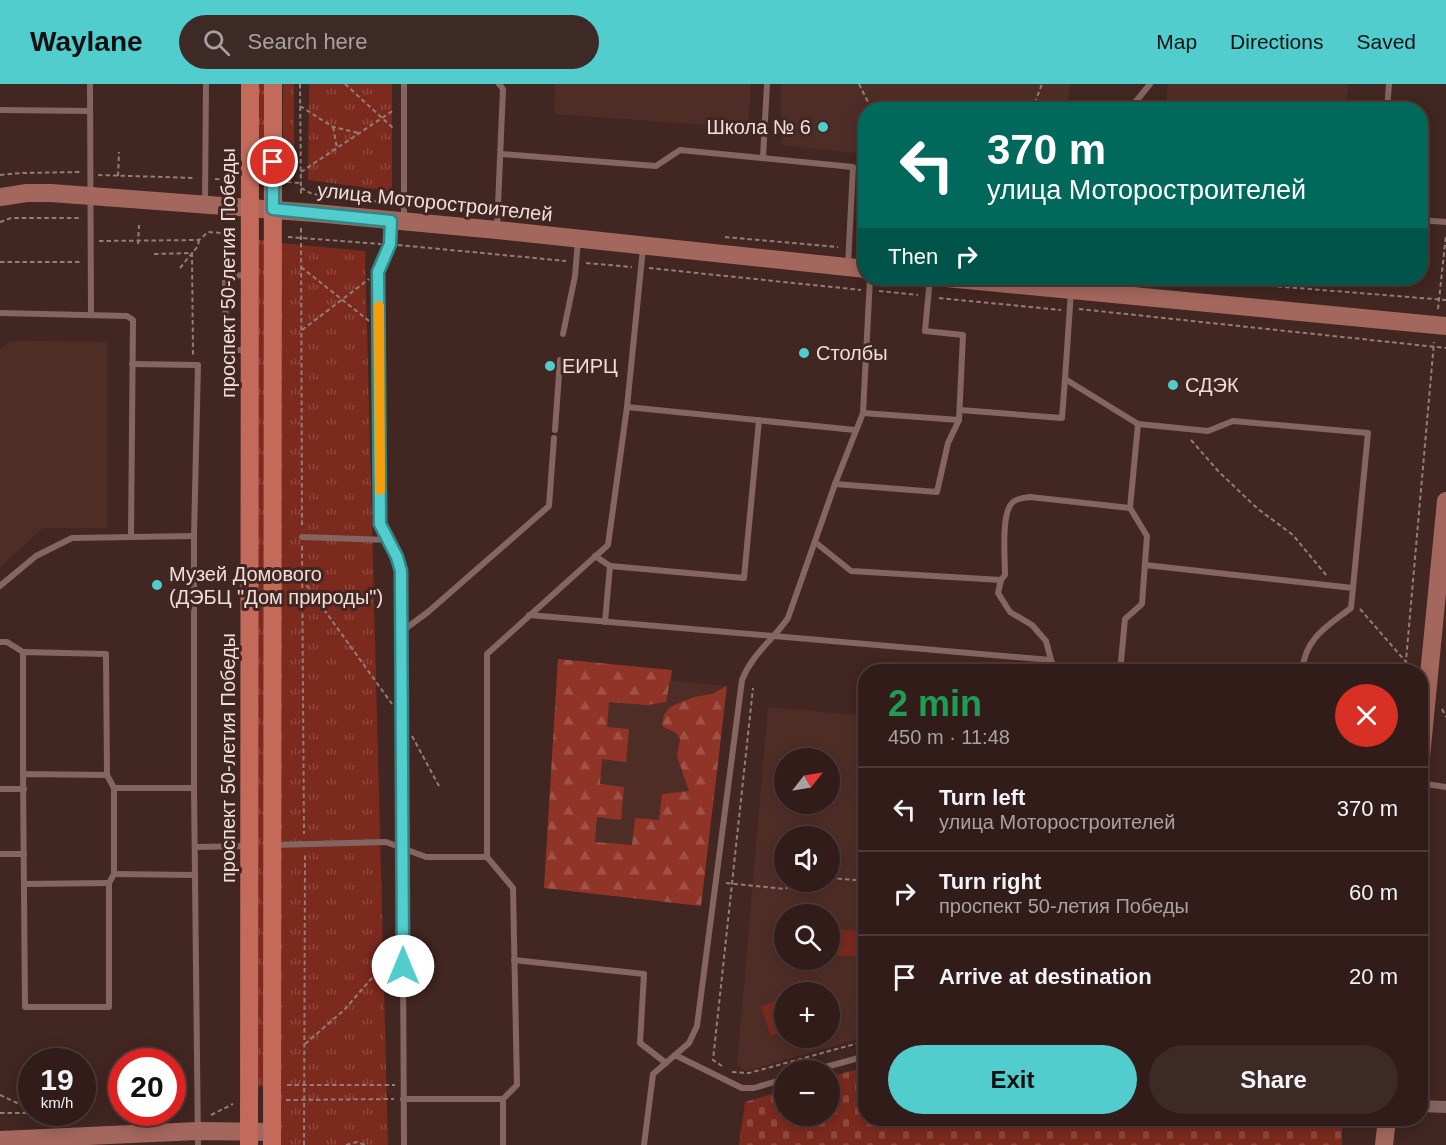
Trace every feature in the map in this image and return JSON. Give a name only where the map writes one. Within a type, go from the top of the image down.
[{"type":"main road","name":"проспект 50-летия Победы","points":[[249,1138],[250,84]]},
{"type":"main road","points":[[272,1138],[273,84]]},
{"type":"street","name":"улица Моторостроителей","points":[[0,197],[27,193],[301,211],[856,267]]},
{"type":"street","points":[[1026,285],[1441,326]]},
{"type":"street","points":[[1428,700],[1441,599],[1446,501]]},
{"type":"street","points":[[1428,1106],[1446,1107]]},
{"type":"street","points":[[1384,1145],[1386,1126]]},
{"type":"street","points":[[0,1140],[133,1140],[198,1133],[272,1138]]},
{"type":"lane","points":[[90,84],[91,314]]},
{"type":"lane","points":[[205,204],[206,84]]},
{"type":"lane","points":[[404,84],[404,138],[397,221],[378,272],[380,524],[397,557],[401,571],[404,1145]]},
{"type":"lane","points":[[497,230],[502,89],[499,84]]},
{"type":"lane","points":[[763,157],[767,84]]},
{"type":"lane","points":[[1136,102],[1150,84]]},
{"type":"lane","points":[[1388,102],[1389,84]]},
{"type":"lane","points":[[0,110],[90,111]]},
{"type":"lane","points":[[501,154],[656,166],[680,150],[853,167],[856,267]]},
{"type":"lane","points":[[1428,221],[1446,222]]},
{"type":"lane","points":[[562,334],[575,276],[578,238]]},
{"type":"lane","points":[[403,1099],[502,1099],[517,1085],[513,888],[486,857],[487,654],[608,545],[627,407],[643,245]]},
{"type":"lane","points":[[251,275],[225,276],[226,350],[251,350]]},
{"type":"lane","points":[[644,1145],[653,1074],[689,1043],[697,1026],[742,680],[747,667],[758,651],[775,637],[788,618],[835,484],[863,413],[870,285]]},
{"type":"lane","points":[[835,484],[937,492],[948,442],[959,420],[963,335],[925,331],[929,285]]},
{"type":"lane","points":[[960,410],[1062,418],[1072,289]]},
{"type":"lane","points":[[0,313],[131,317],[132,536]]},
{"type":"lane","points":[[555,430],[560,360]]},
{"type":"lane","points":[[132,364],[198,365],[194,536],[198,1133]]},
{"type":"lane","points":[[1065,380],[1138,424],[1208,431],[1233,421],[1368,433],[1351,609],[1317,633],[1303,664]]},
{"type":"lane","points":[[627,407],[855,430]]},
{"type":"lane","points":[[863,413],[959,420]]},
{"type":"lane","points":[[595,555],[610,566],[744,578],[759,420]]},
{"type":"lane","points":[[1121,664],[1125,619],[1142,604],[1145,566],[1147,536],[1130,508],[1138,424]]},
{"type":"lane","points":[[401,632],[428,612],[549,506],[554,438]]},
{"type":"lane","points":[[1053,664],[1046,641],[1032,624],[1010,612],[998,593],[1005,574],[1005,523],[1009,505],[1015,500],[1030,497],[1130,508]]},
{"type":"lane","points":[[0,586],[36,556],[72,538],[194,536]]},
{"type":"lane","points":[[302,537],[388,540]]},
{"type":"lane","points":[[815,542],[850,571],[1001,580]]},
{"type":"lane","points":[[605,622],[610,566]]},
{"type":"lane","points":[[1145,566],[1353,588]]},
{"type":"lane","points":[[529,615],[1051,660]]},
{"type":"lane","points":[[0,642],[7,642],[23,652],[106,654],[106,775],[114,788],[114,874],[109,883],[109,1007],[25,1007],[23,652]]},
{"type":"lane","points":[[23,774],[106,775]]},
{"type":"lane","points":[[1428,784],[1446,787]]},
{"type":"lane","points":[[114,788],[194,788]]},
{"type":"lane","points":[[0,789],[24,789]]},
{"type":"lane","points":[[273,845],[386,842],[426,857],[486,857]]},
{"type":"lane","points":[[195,847],[250,846]]},
{"type":"lane","points":[[0,854],[24,854]]},
{"type":"lane","points":[[114,874],[195,875]]},
{"type":"lane","points":[[24,884],[109,883]]},
{"type":"lane","points":[[514,960],[644,974],[640,1043],[666,1063]]},
{"type":"lane","points":[[675,1055],[742,1088],[754,1088],[774,1082]]},
{"type":"lane","points":[[840,1063],[858,1058]]},
{"type":"lane","points":[[502,1099],[504,1145]]},
{"type":"path","points":[[300,84],[304,1145]]},
{"type":"path","points":[[345,84],[404,138]]},
{"type":"path","points":[[859,84],[868,102]]},
{"type":"path","points":[[1035,102],[1042,84]]},
{"type":"path","points":[[301,172],[404,103]]},
{"type":"path","points":[[300,106],[333,127],[359,133]]},
{"type":"path","points":[[333,127],[337,148]]},
{"type":"path","points":[[118,176],[119,152]]},
{"type":"path","points":[[0,175],[70,171],[103,176],[250,180]]},
{"type":"path","points":[[273,182],[301,183]]},
{"type":"path","points":[[0,222],[11,218],[90,218]]},
{"type":"path","points":[[138,242],[139,225]]},
{"type":"path","points":[[180,268],[198,246],[199,240],[208,232]]},
{"type":"path","points":[[1406,664],[1434,345],[1441,326],[1439,300],[1446,235]]},
{"type":"path","points":[[90,241],[199,240]]},
{"type":"path","points":[[154,254],[192,253]]},
{"type":"path","points":[[192,253],[193,356]]},
{"type":"path","points":[[0,262],[90,262]]},
{"type":"path","points":[[301,267],[379,328]]},
{"type":"path","points":[[301,331],[378,272]]},
{"type":"path","points":[[1258,285],[1446,300]]},
{"type":"path","points":[[942,298],[1434,345],[1446,348]]},
{"type":"path","points":[[1180,428],[1258,509],[1293,535],[1338,586]]},
{"type":"path","points":[[302,579],[401,717],[439,786]]},
{"type":"path","points":[[1352,599],[1408,664]]},
{"type":"path","points":[[753,688],[713,1060],[730,1071],[749,1073],[858,1043]]},
{"type":"path","points":[[840,879],[858,880]]},
{"type":"path","points":[[716,882],[774,888]]},
{"type":"path","points":[[305,1044],[344,1010],[403,942]]},
{"type":"path","points":[[272,1093],[304,1084],[403,1085]]},
{"type":"path","points":[[272,1093],[304,1099],[403,1099]]},
{"type":"path","points":[[0,1095],[18,1104]]},
{"type":"path","points":[[198,1133],[238,1102],[249,1101]]},
{"type":"path","points":[[0,1113],[18,1112]]},
{"type":"path","points":[[346,1145],[357,1142],[364,1145]]},
{"type":"shaded area","points":[[555,84],[751,84],[748,128],[554,114]]},
{"type":"shaded area","name":"Школа № 6","points":[[781,84],[1070,84],[1069,102],[858,102],[858,153],[781,145]]},
{"type":"shaded area","points":[[1168,84],[1348,84],[1347,102],[1167,102]]},
{"type":"shaded area","points":[[11,341],[107,342],[107,528],[43,528],[0,567],[0,349]]},
{"type":"shaded area","points":[[558,659],[672,670],[672,681],[727,686],[701,906],[544,888]]},
{"type":"shaded area","points":[[768,707],[858,715],[858,1039],[840,1044],[840,982],[774,982],[774,1048],[826,1048],[784,1060],[774,1060],[774,1063],[746,1071],[737,1066]]},
{"type":"green space","points":[[258,84],[265,84],[265,176],[258,176]]},
{"type":"green space","points":[[283,84],[294,84],[294,174],[283,173]]},
{"type":"green space","points":[[309,84],[392,84],[392,191],[308,180]]},
{"type":"green space","points":[[258,240],[265,240],[264,1086],[257,1087]]},
{"type":"green space","points":[[279,243],[365,251],[388,1145],[279,1145]]},
{"type":"green space","points":[[558,659],[672,670],[666,702],[647,705],[609,702],[607,727],[629,729],[626,762],[602,759],[600,784],[624,787],[621,820],[597,817],[595,842],[632,845],[635,818],[659,820],[662,794],[689,791],[677,756],[680,739],[676,733],[662,726],[664,715],[670,707],[694,697],[712,694],[727,686],[701,906],[544,888]]},
{"type":"green space","points":[[840,930],[858,931],[858,957],[840,956]]},
{"type":"green space","points":[[774,1001],[774,1035],[771,1036],[761,1006]]},
{"type":"green space","points":[[858,1069],[858,1126],[1342,1126],[1342,1145],[739,1145],[745,1102],[774,1093],[774,1126],[840,1126],[840,1074]]},
{"type":"slow traffic","points":[[379,306],[380,490]]},
{"type":"place","name":"Школа № 6","points":[[823,127]]},
{"type":"place","name":"Столбы","points":[[804,353]]},
{"type":"place","name":"ЕИРЦ","points":[[550,366]]},
{"type":"place","name":"СДЭК","points":[[1173,385]]},
{"type":"place","name":"Музей Домового (ДЭБЦ \"Дом природы\")","points":[[157,585]]},
{"type":"route","points":[[273,162],[273,209],[391,221],[390,244],[378,272],[380,524],[397,557],[401,571],[403,966]]}]
